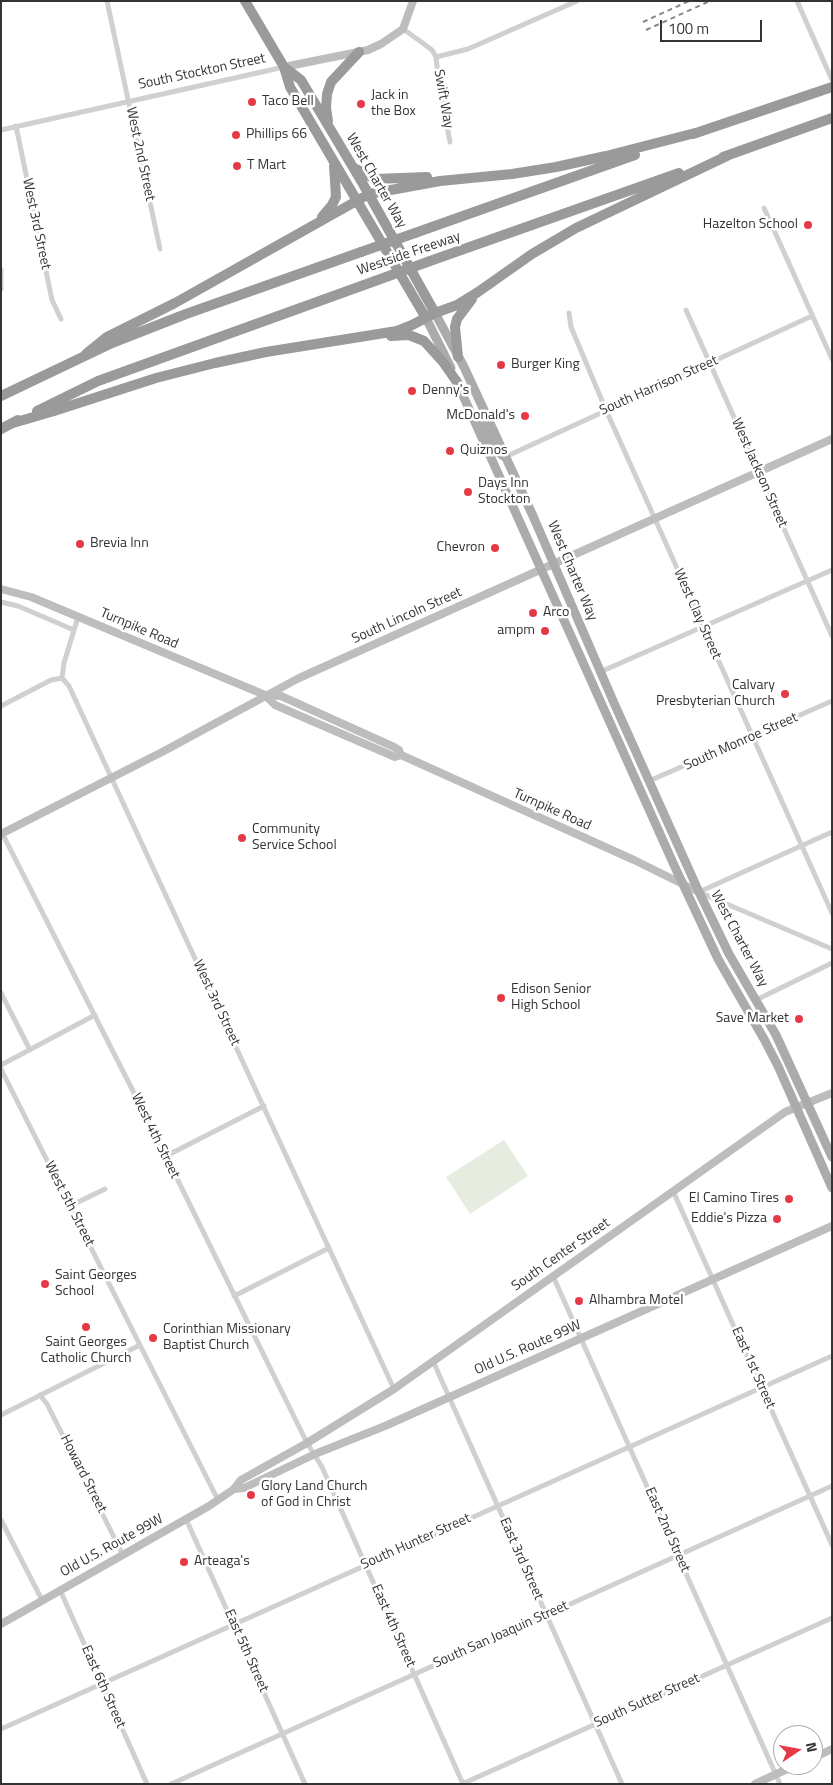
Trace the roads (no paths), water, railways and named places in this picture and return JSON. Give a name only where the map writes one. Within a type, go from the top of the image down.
[{"type":"highway","name":"West Charter Way","points":[[245,1],[284,67],[290,87],[356,202],[430,315]]},
{"type":"highway","points":[[329,127],[326,94],[331,82],[359,52]]},
{"type":"highway","name":"West Charter Way","points":[[284,67],[301,80],[353,167],[430,315]]},
{"type":"highway","name":"Westside Freeway","points":[[1,396],[86,354],[186,314],[699,132],[832,87]]},
{"type":"highway","name":"Westside Freeway","points":[[1,429],[98,381],[278,314],[430,262],[831,119]]},
{"type":"highway","points":[[86,354],[106,337],[175,303],[368,194],[440,181],[512,174],[556,167],[699,132]]},
{"type":"highway","points":[[13,423],[156,378],[215,363],[266,352],[397,331],[430,315],[457,305],[557,238],[730,155]]},
{"type":"highway","points":[[317,223],[336,197],[334,163]]},
{"type":"highway","points":[[353,167],[375,179],[430,177],[440,181]]},
{"type":"highway","points":[[458,357],[455,327],[457,319],[478,292]]},
{"type":"highway","points":[[355,338],[404,335],[419,338],[431,347],[459,385]]},
{"type":"main road","name":"West Charter Way","points":[[430,315],[458,357],[505,457],[699,892],[729,954],[789,1062],[832,1157]]},
{"type":"main road","name":"West Charter Way","points":[[430,315],[459,385],[684,886],[718,959],[764,1040],[832,1188]]},
{"type":"main road","points":[[472,414],[482,421],[495,450],[505,457]]},
{"type":"main road","points":[[574,641],[582,646],[594,669],[600,672]]},
{"type":"main road","points":[[624,754],[630,754],[644,782],[649,782]]},
{"type":"street","name":"West 2nd Street","points":[[107,1],[160,248]]},
{"type":"street","points":[[413,1],[403,29],[432,50],[436,57],[468,50],[577,1]]},
{"type":"street","points":[[796,1],[832,80]]},
{"type":"street","name":"South Stockton Street","points":[[1,130],[368,50],[403,29]]},
{"type":"street","name":"Swift Way","points":[[436,57],[450,142]]},
{"type":"street","name":"West 3rd Street","points":[[16,126],[52,300],[61,319]]},
{"type":"street","points":[[764,208],[832,359]]},
{"type":"street","points":[[1,270],[1,289]]},
{"type":"street","name":"West Jackson Street","points":[[686,310],[832,636]]},
{"type":"street","name":"West Clay Street","points":[[569,313],[571,327],[606,410],[832,913]]},
{"type":"street","name":"South Harrison Street","points":[[505,457],[812,316]]},
{"type":"street","name":"South Lincoln Street","points":[[2,833],[164,751],[265,695],[541,569],[832,440]]},
{"type":"street","points":[[600,672],[704,628],[832,570]]},
{"type":"street","name":"Turnpike Road","points":[[1,590],[31,597],[265,695],[281,696],[394,747],[399,750],[401,755],[634,860],[684,886],[832,949]]},
{"type":"street","points":[[1,602],[18,606],[74,630]]},
{"type":"street","points":[[1,706],[51,680],[62,678],[64,663],[78,617]]},
{"type":"street","name":"West 3rd Street","points":[[62,678],[69,686],[112,777],[394,1388]]},
{"type":"street","name":"Turnpike Road","points":[[265,695],[275,705],[292,713],[396,757],[401,755]]},
{"type":"street","name":"South Monroe Street","points":[[649,782],[832,701]]},
{"type":"street","points":[[699,892],[832,832]]},
{"type":"street","name":"West 4th Street","points":[[2,833],[166,1156],[307,1443]]},
{"type":"street","points":[[756,1000],[832,963]]},
{"type":"street","points":[[1,993],[30,1050]]},
{"type":"street","points":[[1,1065],[95,1015]]},
{"type":"street","name":"West 5th Street","points":[[1,1069],[218,1500]]},
{"type":"street","name":"South Center Street","points":[[307,1443],[433,1361],[785,1112],[832,1093]]},
{"type":"street","points":[[166,1156],[264,1106]]},
{"type":"street","points":[[70,1206],[105,1189]]},
{"type":"street","name":"East 1st Street","points":[[674,1191],[832,1545]]},
{"type":"street","name":"Old U.S. Route 99W","points":[[234,1489],[244,1488],[314,1454],[449,1397],[832,1226]]},
{"type":"street","points":[[234,1296],[329,1248]]},
{"type":"street","name":"East 2nd Street","points":[[553,1276],[773,1767]]},
{"type":"street","points":[[1,1415],[140,1345]]},
{"type":"street","name":"South Hunter Street","points":[[1,1729],[832,1356]]},
{"type":"street","name":"East 3rd Street","points":[[433,1361],[622,1784]]},
{"type":"street","name":"Howard Street","points":[[40,1395],[47,1404],[123,1555]]},
{"type":"street","name":"Old U.S. Route 99W","points":[[1,1624],[186,1519],[234,1489],[241,1480],[307,1443]]},
{"type":"street","name":"East 4th Street","points":[[307,1443],[322,1467],[463,1784]]},
{"type":"street","name":"South San Joaquin Street","points":[[171,1784],[832,1486]]},
{"type":"street","name":"East 5th Street","points":[[186,1519],[305,1784]]},
{"type":"street","points":[[1,1520],[42,1600]]},
{"type":"street","name":"East 6th Street","points":[[60,1590],[146,1784]]},
{"type":"street","name":"South Sutter Street","points":[[463,1784],[832,1618]]},
{"type":"street","points":[[754,1784],[774,1775]]},
{"type":"railway","points":[[643,22],[689,1]]},
{"type":"railway","points":[[646,30],[710,1]]},
{"type":"place","name":"Taco Bell","points":[[252,102]]},
{"type":"place","name":"Jack in the Box","points":[[361,104]]},
{"type":"place","name":"Phillips 66","points":[[236,135]]},
{"type":"place","name":"T Mart","points":[[237,166]]},
{"type":"place","name":"Hazelton School","points":[[808,225]]},
{"type":"place","name":"Burger King","points":[[501,365]]},
{"type":"place","name":"Denny's","points":[[412,391]]},
{"type":"place","name":"McDonald's","points":[[525,416]]},
{"type":"place","name":"Quiznos","points":[[450,451]]},
{"type":"place","name":"Days Inn Stockton","points":[[468,492]]},
{"type":"place","name":"Brevia Inn","points":[[80,544]]},
{"type":"place","name":"Chevron","points":[[495,548]]},
{"type":"place","name":"Arco","points":[[533,613]]},
{"type":"place","name":"ampm","points":[[545,631]]},
{"type":"place","name":"Calvary Presbyterian Church","points":[[785,694]]},
{"type":"place","name":"Community Service School","points":[[242,838]]},
{"type":"place","name":"Edison Senior High School","points":[[501,998]]},
{"type":"place","name":"Save Market","points":[[799,1019]]},
{"type":"place","name":"El Camino Tires","points":[[789,1199]]},
{"type":"place","name":"Eddie's Pizza","points":[[777,1219]]},
{"type":"place","name":"Saint Georges School","points":[[45,1284]]},
{"type":"place","name":"Alhambra Motel","points":[[579,1301]]},
{"type":"place","name":"Saint Georges Catholic Church","points":[[86,1327]]},
{"type":"place","name":"Corinthian Missionary Baptist Church","points":[[153,1338]]},
{"type":"place","name":"Glory Land Church of God in Christ","points":[[251,1495]]},
{"type":"place","name":"Arteaga's","points":[[184,1562]]}]
